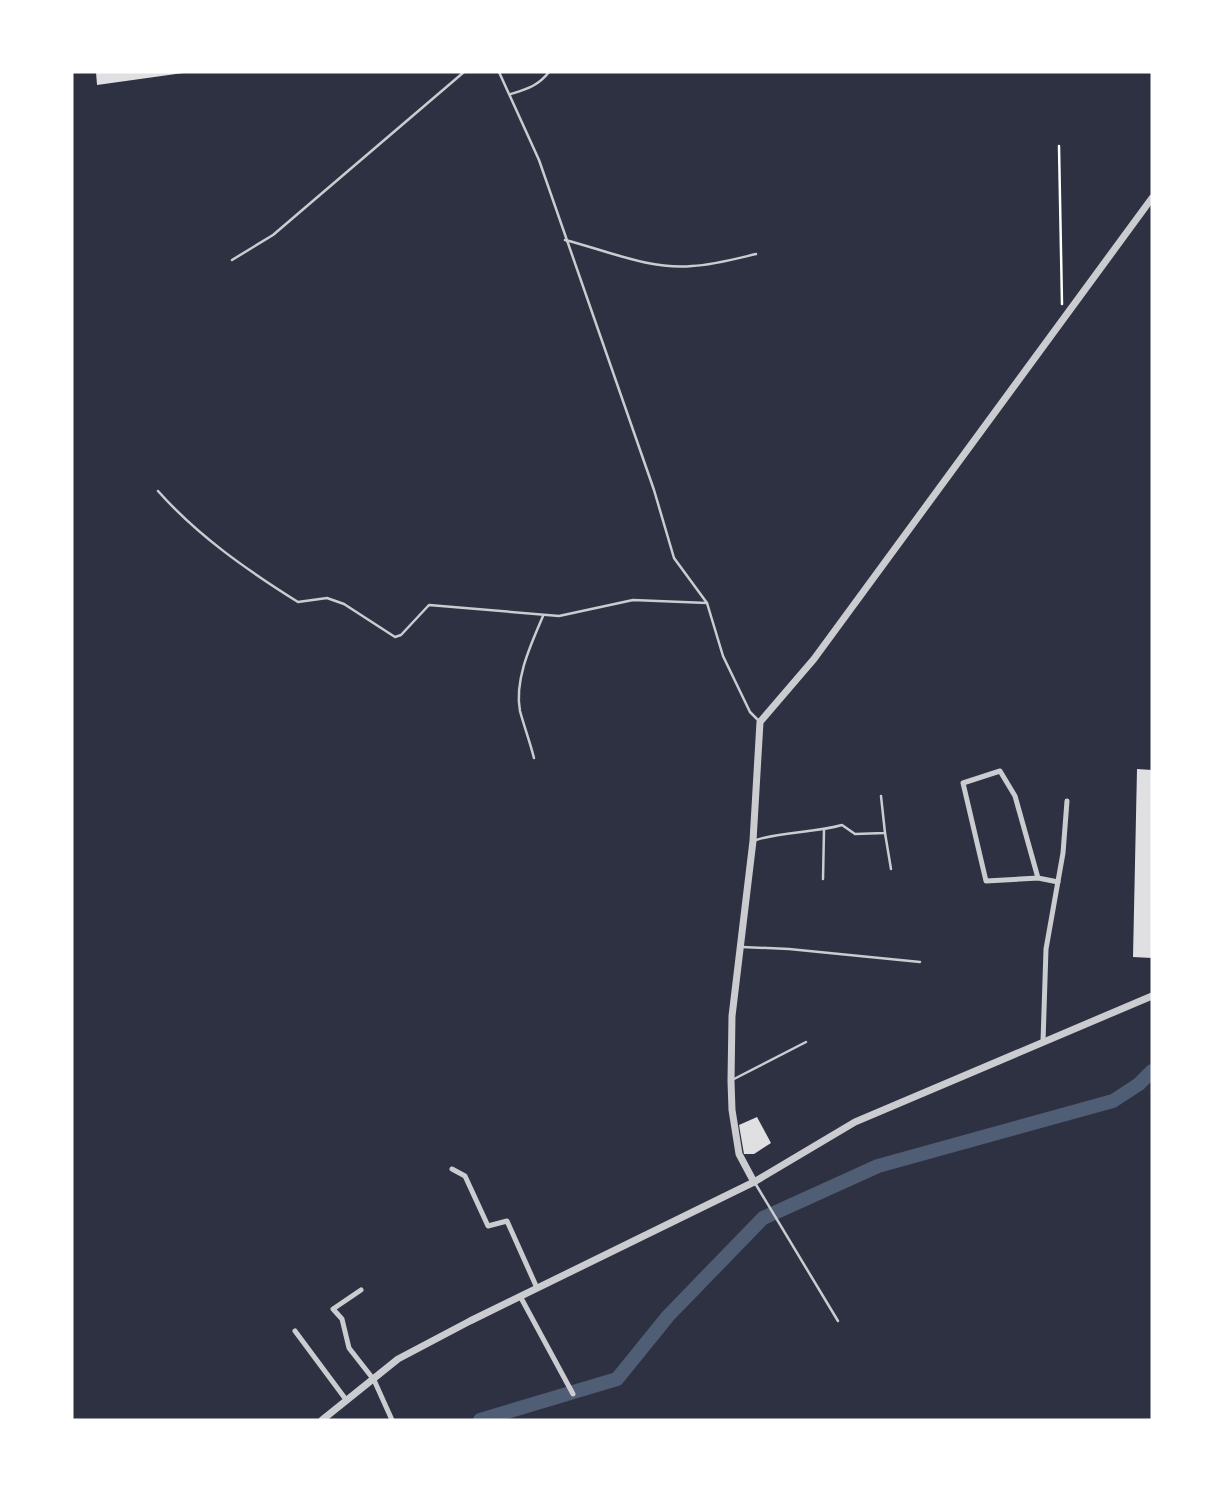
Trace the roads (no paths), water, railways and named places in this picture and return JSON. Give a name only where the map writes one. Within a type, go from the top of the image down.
[{"type":"street","points":[[754,1182],[739,1154],[732,1110],[731,1081],[732,1016],[753,841],[760,722],[814,659],[1152,198]]},
{"type":"street","points":[[1038,878],[1016,796],[1000,771],[963,783],[986,881],[1038,878],[1058,882]]},
{"type":"street","points":[[1043,1042],[1046,949],[1058,882],[1067,801]]},
{"type":"street","points":[[322,1420],[398,1359],[754,1182],[855,1122],[1152,996]]},
{"type":"street","points":[[452,1169],[465,1175],[488,1226],[507,1221],[537,1288]]},
{"type":"street","points":[[361,1290],[333,1309],[342,1319],[349,1348],[374,1380],[391,1418]]},
{"type":"street","points":[[520,1296],[573,1394]]},
{"type":"street","points":[[295,1331],[347,1401]]},
{"type":"lane","points":[[232,260],[273,235],[464,72]]},
{"type":"lane","points":[[499,72],[539,160],[654,490],[674,558],[707,603],[723,656],[750,712],[760,722]]},
{"type":"lane","points":[[511,94],[531,88],[541,82],[549,72]]},
{"type":"lane","points":[[565,240],[671,266],[691,267],[756,254]]},
{"type":"lane","points":[[158,491],[178,514],[220,549],[299,602],[327,598],[344,604],[395,637],[401,635],[429,605],[559,616],[633,600],[707,603]]},
{"type":"lane","points":[[534,758],[520,709],[519,690],[532,640],[543,616]]},
{"type":"lane","points":[[881,796],[891,869]]},
{"type":"lane","points":[[753,841],[775,834],[824,830],[842,825],[855,834],[885,833]]},
{"type":"lane","points":[[823,879],[824,830]]},
{"type":"lane","points":[[742,947],[920,962]]},
{"type":"lane","points":[[731,1081],[806,1042]]},
{"type":"lane","points":[[754,1182],[838,1321]]},
{"type":"waterway","points":[[480,1420],[617,1379],[668,1316],[763,1218],[878,1166],[1113,1101],[1139,1084],[1152,1071]]}]
